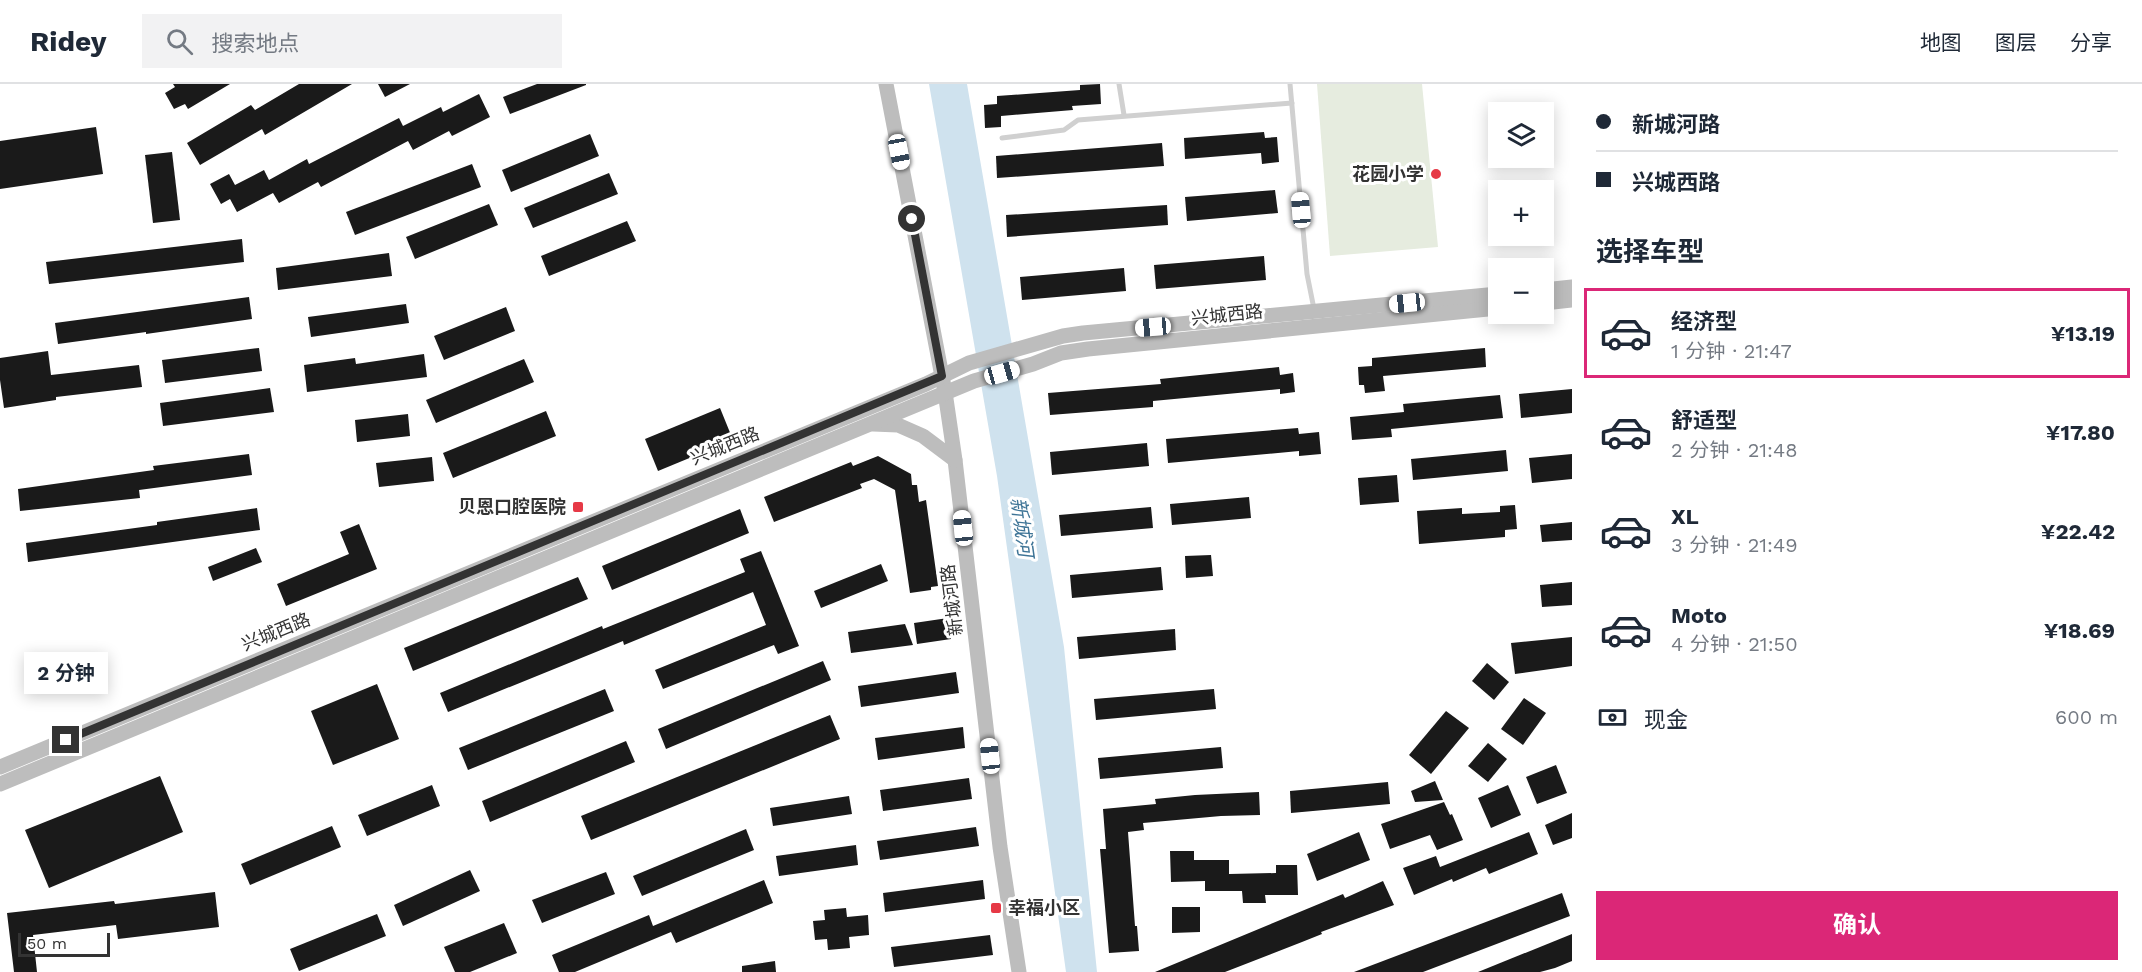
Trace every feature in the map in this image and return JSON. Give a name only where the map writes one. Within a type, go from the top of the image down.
[{"type":"street","name":"新城河路","points":[[886,84],[945,392],[1000,847],[1019,972]]},
{"type":"street","points":[[1554,289],[1572,287]]},
{"type":"street","name":"兴城西路","points":[[1,784],[974,381],[1061,353],[1488,295]]},
{"type":"street","points":[[1554,302],[1572,300]]},
{"type":"street","name":"兴城西路","points":[[0,767],[969,363],[1063,336],[1083,333],[1488,309]]},
{"type":"street","points":[[867,424],[898,425],[923,436],[955,460]]},
{"type":"lane","points":[[1119,84],[1124,115]]},
{"type":"lane","points":[[1290,84],[1307,274],[1316,319]]},
{"type":"lane","points":[[1002,138],[1064,130],[1078,120],[1292,103]]},
{"type":"shaded area","points":[[1317,84],[1422,84],[1438,247],[1330,256]]},
{"type":"water","name":"新城河","points":[[929,84],[967,84],[1064,647],[1097,972],[1066,972],[997,476]]},
{"type":"building","points":[[173,84],[230,84],[188,109],[185,104],[174,109],[165,93],[175,87]]},
{"type":"building","points":[[299,84],[352,84],[265,135],[262,129],[200,165],[187,143],[251,105],[255,110]]},
{"type":"building","points":[[378,84],[410,84],[385,97]]},
{"type":"building","points":[[537,84],[586,85],[510,114],[503,97]]},
{"type":"building","points":[[1100,84],[1101,104],[1072,106],[1073,110],[1001,116],[1001,127],[985,128],[984,105],[997,104],[997,96],[1080,90],[1080,85]]},
{"type":"building","points":[[479,94],[490,117],[452,136],[449,131],[413,150],[408,141],[321,187],[318,182],[279,203],[273,193],[237,212],[230,199],[221,204],[210,184],[229,174],[235,185],[264,170],[269,180],[307,159],[309,164],[399,118],[403,126],[441,107],[443,112]]},
{"type":"building","points":[[96,127],[103,174],[0,189],[0,141]]},
{"type":"building","points":[[1264,132],[1265,138],[1277,137],[1279,162],[1262,164],[1261,153],[1185,159],[1184,138]]},
{"type":"building","points":[[590,134],[599,156],[511,192],[502,170]]},
{"type":"building","points":[[1162,143],[1164,166],[997,178],[996,156]]},
{"type":"building","points":[[172,152],[180,220],[153,223],[145,155]]},
{"type":"building","points":[[472,164],[481,187],[355,235],[346,212]]},
{"type":"building","points":[[609,173],[618,194],[533,228],[524,208]]},
{"type":"building","points":[[1275,190],[1278,213],[1187,221],[1185,197]]},
{"type":"building","points":[[489,204],[498,225],[415,259],[406,237]]},
{"type":"building","points":[[1167,205],[1168,225],[1007,237],[1006,215]]},
{"type":"building","points":[[627,221],[636,241],[549,276],[541,256]]},
{"type":"building","points":[[242,239],[244,262],[49,284],[46,262]]},
{"type":"building","points":[[389,253],[392,276],[278,290],[276,268]]},
{"type":"building","points":[[1264,256],[1266,280],[1156,289],[1154,265]]},
{"type":"building","points":[[1124,268],[1126,291],[1022,300],[1020,277]]},
{"type":"building","points":[[249,297],[252,319],[58,344],[55,323]]},
{"type":"building","points":[[406,304],[409,323],[311,337],[308,317]]},
{"type":"building","points":[[506,307],[515,331],[444,360],[434,336]]},
{"type":"building","points":[[259,348],[262,371],[165,383],[162,360]]},
{"type":"building","points":[[1485,348],[1486,367],[1383,376],[1385,391],[1365,393],[1364,385],[1359,385],[1358,367],[1372,366],[1372,358]]},
{"type":"building","points":[[48,351],[51,375],[139,365],[142,387],[56,397],[56,400],[4,408],[0,358]]},
{"type":"building","points":[[424,354],[427,377],[307,392],[304,365],[355,358],[356,364]]},
{"type":"building","points":[[524,359],[534,382],[436,423],[426,400]]},
{"type":"building","points":[[1279,367],[1280,375],[1293,373],[1295,392],[1280,394],[1280,389],[1153,401],[1153,407],[1050,415],[1048,393],[1161,384],[1160,379]]},
{"type":"building","points":[[270,388],[274,412],[163,426],[160,403]]},
{"type":"building","points":[[1572,389],[1572,413],[1521,418],[1519,394]]},
{"type":"building","points":[[1500,395],[1503,418],[1391,429],[1392,437],[1352,440],[1350,417],[1404,412],[1403,404]]},
{"type":"building","points":[[720,408],[733,440],[658,471],[645,439]]},
{"type":"building","points":[[546,411],[556,436],[453,478],[443,453]]},
{"type":"building","points":[[408,414],[410,436],[357,442],[355,420]]},
{"type":"building","points":[[1298,428],[1299,434],[1319,432],[1321,454],[1299,456],[1299,451],[1168,463],[1166,439]]},
{"type":"building","points":[[1147,443],[1149,466],[1052,475],[1050,452]]},
{"type":"building","points":[[1506,450],[1508,471],[1413,480],[1411,459]]},
{"type":"building","points":[[249,454],[252,475],[139,490],[140,498],[20,511],[18,489],[154,470],[153,466]]},
{"type":"building","points":[[1572,454],[1572,479],[1532,483],[1529,458]]},
{"type":"building","points":[[878,456],[911,474],[912,485],[917,485],[919,502],[926,500],[938,586],[931,587],[931,590],[910,593],[895,490],[874,479],[860,484],[862,488],[774,522],[764,497],[851,462],[853,466]]},
{"type":"building","points":[[432,457],[434,481],[379,487],[376,463]]},
{"type":"building","points":[[1397,475],[1399,502],[1360,505],[1358,478]]},
{"type":"building","points":[[1249,497],[1251,518],[1172,525],[1170,504]]},
{"type":"building","points":[[1515,505],[1517,529],[1505,530],[1505,537],[1419,544],[1417,511],[1462,508],[1462,514],[1500,512],[1500,506]]},
{"type":"building","points":[[1151,507],[1153,528],[1061,536],[1059,515]]},
{"type":"building","points":[[257,508],[260,530],[28,562],[26,543],[157,525],[157,522]]},
{"type":"building","points":[[740,509],[749,533],[612,590],[602,566]]},
{"type":"building","points":[[1572,522],[1572,540],[1542,542],[1540,525]]},
{"type":"building","points":[[359,524],[377,569],[286,606],[277,584],[349,554],[340,532]]},
{"type":"building","points":[[256,548],[262,562],[213,581],[208,567]]},
{"type":"building","points":[[761,551],[799,646],[778,654],[774,645],[663,689],[655,670],[766,625],[753,592],[624,645],[623,641],[448,712],[440,693],[602,626],[603,629],[745,572],[740,559]]},
{"type":"building","points":[[1211,555],[1213,576],[1186,578],[1185,556]]},
{"type":"building","points":[[881,564],[888,581],[821,608],[814,591]]},
{"type":"building","points":[[1161,567],[1163,590],[1072,598],[1070,575]]},
{"type":"building","points":[[578,577],[588,599],[413,671],[404,648]]},
{"type":"building","points":[[1572,582],[1572,605],[1542,607],[1540,585]]},
{"type":"building","points":[[948,618],[951,639],[917,644],[914,623]]},
{"type":"building","points":[[905,624],[913,645],[851,653],[848,632]]},
{"type":"building","points":[[1175,629],[1176,650],[1079,659],[1077,637]]},
{"type":"building","points":[[1572,637],[1572,666],[1515,674],[1511,643]]},
{"type":"building","points":[[823,661],[831,680],[666,749],[658,729]]},
{"type":"building","points":[[1487,663],[1509,682],[1494,700],[1472,681]]},
{"type":"building","points":[[956,672],[959,693],[861,707],[858,686]]},
{"type":"building","points":[[377,684],[399,739],[333,765],[311,711]]},
{"type":"building","points":[[605,689],[614,711],[468,770],[459,748]]},
{"type":"building","points":[[1214,689],[1216,709],[1096,720],[1094,699]]},
{"type":"building","points":[[1524,698],[1546,713],[1523,745],[1501,729]]},
{"type":"building","points":[[1446,711],[1469,728],[1431,774],[1409,755]]},
{"type":"building","points":[[830,715],[840,739],[591,840],[581,816]]},
{"type":"building","points":[[963,727],[965,748],[878,760],[875,738]]},
{"type":"building","points":[[626,741],[635,762],[490,822],[482,801]]},
{"type":"building","points":[[1488,743],[1507,759],[1488,782],[1468,766]]},
{"type":"building","points":[[1221,747],[1223,768],[1100,779],[1098,758]]},
{"type":"building","points":[[1556,765],[1567,793],[1537,804],[1526,777]]},
{"type":"building","points":[[160,776],[183,832],[49,888],[25,830]]},
{"type":"building","points":[[969,778],[972,799],[883,811],[880,790]]},
{"type":"building","points":[[1435,781],[1443,800],[1415,802],[1411,791]]},
{"type":"building","points":[[1388,782],[1390,804],[1291,813],[1290,791]]},
{"type":"building","points":[[432,785],[440,806],[367,836],[358,815]]},
{"type":"building","points":[[1508,785],[1521,815],[1491,828],[1478,798]]},
{"type":"building","points":[[1259,792],[1260,815],[1143,823],[1144,830],[1128,832],[1139,951],[1109,953],[1100,849],[1106,849],[1103,809],[1156,804],[1155,799]]},
{"type":"building","points":[[849,796],[852,814],[773,826],[770,808]]},
{"type":"building","points":[[1444,802],[1463,840],[1437,850],[1430,835],[1390,849],[1381,824]]},
{"type":"building","points":[[1572,813],[1572,838],[1553,845],[1545,825]]},
{"type":"building","points":[[332,826],[341,847],[250,885],[241,864]]},
{"type":"building","points":[[976,827],[979,846],[880,860],[877,841]]},
{"type":"building","points":[[746,829],[754,850],[642,896],[633,876]]},
{"type":"building","points":[[1359,832],[1370,860],[1317,881],[1307,854]]},
{"type":"building","points":[[1529,832],[1538,854],[1489,874],[1486,868],[1414,895],[1403,868],[1436,856],[1440,867]]},
{"type":"building","points":[[856,845],[858,865],[779,876],[776,856]]},
{"type":"building","points":[[1170,851],[1194,851],[1194,860],[1229,860],[1229,874],[1276,873],[1276,865],[1297,865],[1298,895],[1265,895],[1266,903],[1243,903],[1242,891],[1205,891],[1205,881],[1171,882]]},
{"type":"building","points":[[470,870],[480,891],[403,926],[394,905]]},
{"type":"building","points":[[606,872],[615,894],[542,923],[532,900]]},
{"type":"building","points":[[764,880],[773,903],[676,943],[671,932],[575,972],[559,972],[552,955],[649,915],[653,926]]},
{"type":"building","points":[[983,880],[985,899],[885,912],[883,893]]},
{"type":"building","points":[[1383,881],[1394,905],[1321,932],[1322,934],[1302,942],[1225,972],[1155,972],[1343,894],[1345,898]]},
{"type":"building","points":[[215,892],[219,927],[118,939],[116,925],[33,935],[37,972],[14,972],[7,913],[114,901],[115,904]]},
{"type":"building","points":[[1562,893],[1570,916],[1423,972],[1354,972]]},
{"type":"building","points":[[1172,907],[1200,907],[1200,932],[1172,933]]},
{"type":"building","points":[[846,908],[847,917],[868,915],[869,935],[849,937],[850,948],[828,950],[827,939],[815,940],[813,921],[825,920],[824,910]]},
{"type":"building","points":[[377,914],[386,936],[299,971],[290,949]]},
{"type":"building","points":[[504,923],[517,953],[470,972],[455,972],[444,947]]},
{"type":"building","points":[[1572,934],[1572,961],[1555,968],[1540,972],[1478,972]]},
{"type":"building","points":[[990,935],[993,955],[894,967],[891,947]]},
{"type":"building","points":[[775,961],[776,972],[742,972],[742,966]]},
{"type":"place","name":"花园小学","points":[[1436,174]]},
{"type":"place","name":"贝恩口腔医院","points":[[578,507]]},
{"type":"place","name":"幸福小区","points":[[996,908]]},
{"type":"route","points":[[66,740],[942,376],[912,219]]}]
